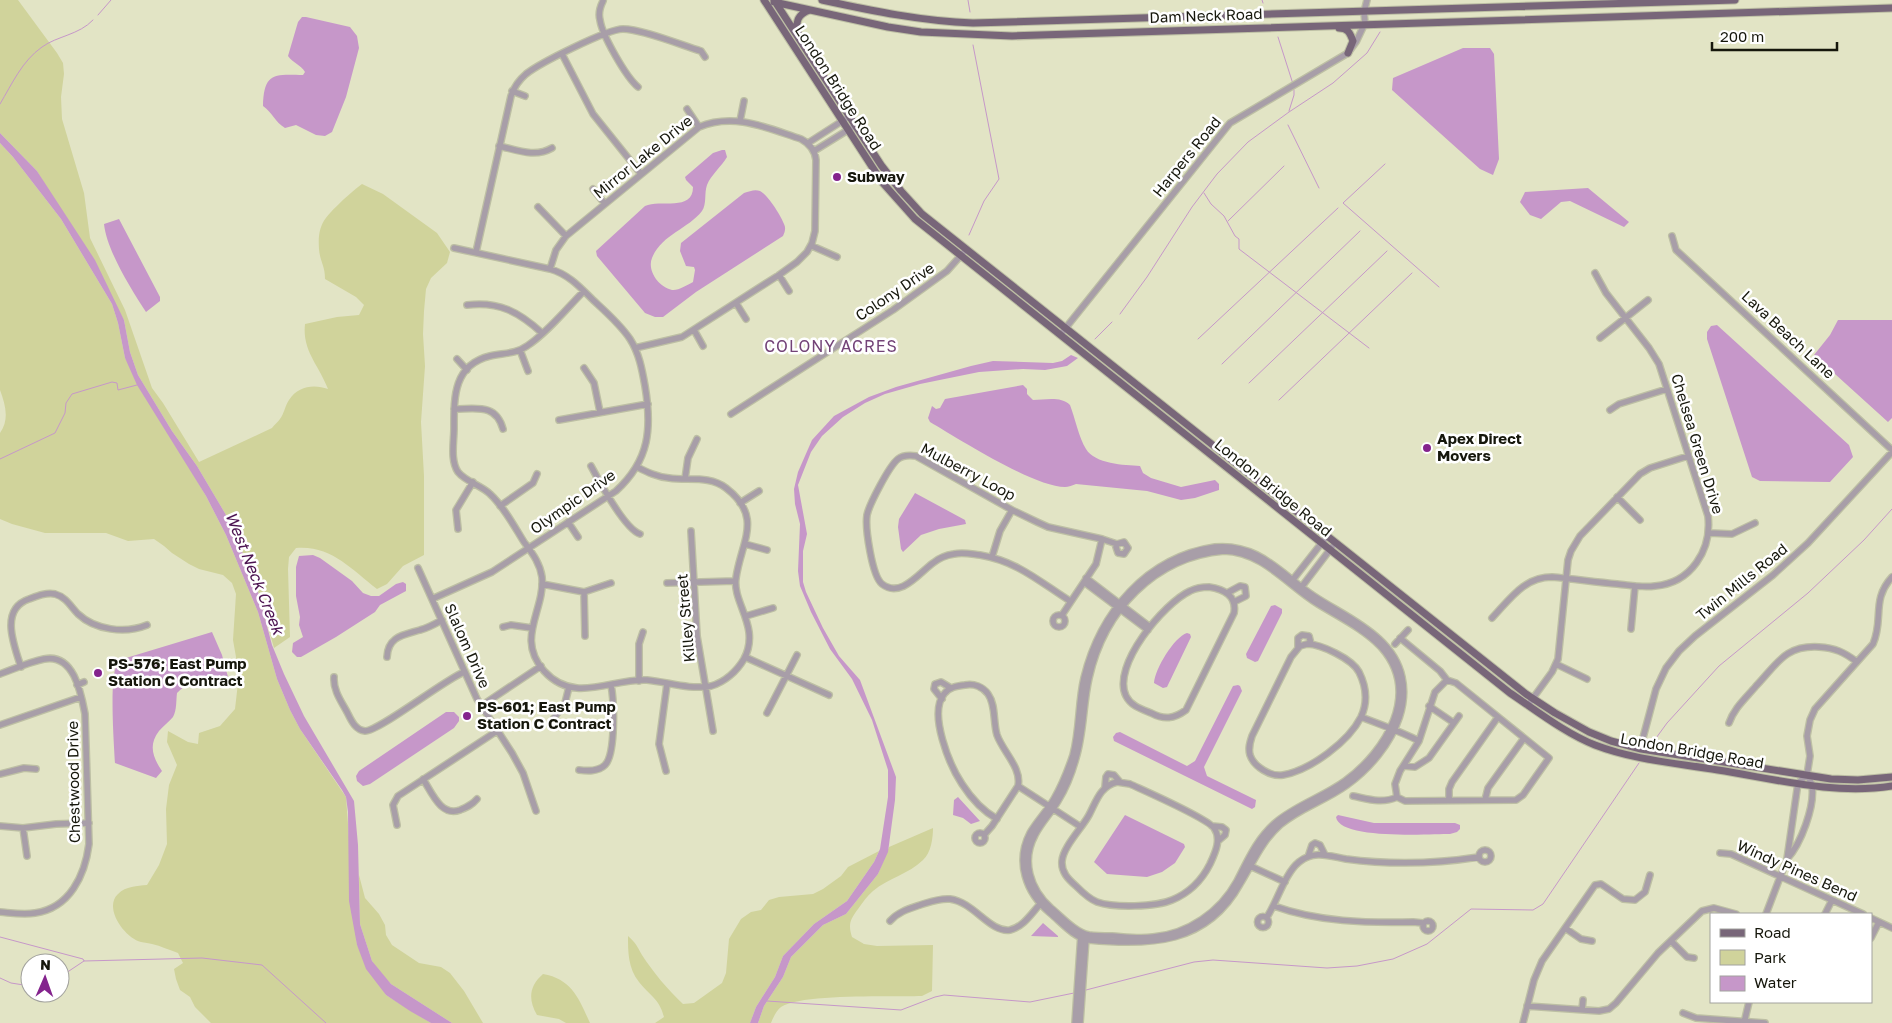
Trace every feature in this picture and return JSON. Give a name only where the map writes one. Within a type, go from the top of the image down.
[{"type":"main road","name":"Dam Neck Road","points":[[764,0],[888,27],[921,32],[1038,36],[1365,23],[1493,21],[1892,8]]},
{"type":"main road","name":"London Bridge Road","points":[[764,0],[882,182],[924,227],[1486,675],[1592,743],[1618,753],[1812,785],[1852,789],[1892,786]]},
{"type":"main road","name":"Dam Neck Road","points":[[822,0],[897,16],[938,22],[973,23],[1735,0]]},
{"type":"main road","name":"London Bridge Road","points":[[774,1],[800,38],[881,165],[922,214],[1327,536],[1530,702],[1588,732],[1640,749],[1807,776],[1846,780],[1892,777]]},
{"type":"main road","points":[[800,38],[797,20],[800,15],[810,10]]},
{"type":"main road","points":[[1286,26],[1297,29],[1346,29],[1353,41],[1348,53]]},
{"type":"street","points":[[1365,23],[1364,12],[1367,0]]},
{"type":"street","points":[[1719,13],[1720,0]]},
{"type":"street","points":[[603,1],[599,14],[605,33],[624,71],[638,87]]},
{"type":"street","name":"Harpers Road","points":[[1060,335],[1230,123],[1348,53],[1356,42],[1365,23]]},
{"type":"street","points":[[476,252],[512,91],[525,75],[562,54],[616,29],[633,30],[701,51],[705,57]]},
{"type":"street","points":[[562,54],[597,120],[641,174]]},
{"type":"street","points":[[512,91],[525,96]]},
{"type":"street","points":[[740,120],[744,100]]},
{"type":"street","points":[[687,108],[698,127]]},
{"type":"street","points":[[635,348],[668,342],[682,337],[779,275],[812,246],[815,231],[816,160],[814,151],[808,143],[850,116]]},
{"type":"street","name":"Mirror Lake Drive","points":[[550,269],[556,250],[566,236],[698,127],[718,121],[740,120],[801,139],[808,143]]},
{"type":"street","points":[[814,151],[856,125]]},
{"type":"street","points":[[499,146],[531,153],[542,153],[552,148]]},
{"type":"street","points":[[593,189],[605,204]]},
{"type":"street","points":[[538,207],[566,236]]},
{"type":"street","name":"Lava Beach Lane","points":[[1672,236],[1676,250],[1892,451]]},
{"type":"street","points":[[812,246],[837,257]]},
{"type":"street","name":"Olympic Drive","points":[[432,599],[492,572],[608,496],[623,484],[637,467],[648,436],[648,404],[641,364],[635,348],[625,332],[584,291],[570,279],[550,269],[454,248]]},
{"type":"street","name":"Colony Drive","points":[[731,414],[893,310],[947,271],[966,250]]},
{"type":"street","name":"Chelsea Green Drive","points":[[1492,618],[1526,583],[1540,578],[1566,578],[1635,586],[1662,585],[1682,577],[1694,567],[1701,557],[1708,533],[1708,516],[1656,359],[1606,293],[1595,273]]},
{"type":"street","points":[[779,275],[790,291]]},
{"type":"street","points":[[584,291],[532,343],[520,350],[483,358],[467,370],[456,389],[454,409],[454,459],[456,468],[462,476],[486,490],[500,506],[538,564],[542,584],[532,628],[533,649],[541,666],[553,678],[569,687],[591,688],[639,681],[694,687],[706,686],[726,679],[735,672],[745,656],[749,642],[748,624],[735,581],[747,534],[747,523],[740,503],[726,488],[714,482],[658,476],[637,467]]},
{"type":"street","points":[[1600,338],[1648,300]]},
{"type":"street","points":[[736,303],[746,319]]},
{"type":"street","points":[[467,305],[492,305],[512,311],[526,318],[542,333]]},
{"type":"street","points":[[694,330],[704,346]]},
{"type":"street","points":[[520,350],[528,371]]},
{"type":"street","points":[[456,359],[467,370]]},
{"type":"street","points":[[584,368],[594,383],[600,412]]},
{"type":"street","points":[[1610,410],[1619,404],[1667,389]]},
{"type":"street","points":[[559,420],[648,404]]},
{"type":"street","points":[[454,409],[491,410],[497,415],[504,429]]},
{"type":"street","points":[[685,479],[688,458],[697,439]]},
{"type":"street","name":"Twin Mills Road","points":[[1640,749],[1656,689],[1666,668],[1679,651],[1695,636],[1773,575],[1808,543],[1892,451]]},
{"type":"street","name":"Mulberry Loop","points":[[1070,601],[1019,567],[992,557],[968,553],[948,555],[936,560],[919,576],[901,587],[886,587],[881,583],[876,575],[867,529],[867,514],[871,502],[896,461],[911,455],[919,457],[1012,510],[1048,527],[1118,544]]},
{"type":"street","points":[[1530,702],[1556,664],[1569,555],[1576,540],[1645,470],[1688,456]]},
{"type":"street","points":[[592,466],[608,496],[630,528],[640,534]]},
{"type":"street","points":[[500,506],[534,484],[537,474]]},
{"type":"street","points":[[458,530],[456,510],[472,482]]},
{"type":"street","points":[[740,503],[759,490]]},
{"type":"street","points":[[1617,498],[1640,520]]},
{"type":"street","points":[[992,557],[1000,531],[1012,510]]},
{"type":"street","points":[[568,522],[578,537]]},
{"type":"street","points":[[1708,533],[1732,534],[1755,523]]},
{"type":"street","name":"Killey Street","points":[[691,531],[697,636],[713,732]]},
{"type":"street","points":[[1291,582],[1327,536]]},
{"type":"street","points":[[1062,615],[1096,564],[1102,539]]},
{"type":"street","points":[[1300,589],[1335,543]]},
{"type":"street","points":[[745,544],[767,550]]},
{"type":"street","points":[[1215,547],[1238,548],[1255,553],[1300,589],[1370,631],[1389,650],[1398,667],[1403,686],[1402,708],[1382,750],[1358,776],[1330,796],[1293,815],[1275,829],[1247,865],[1239,887],[1224,908],[1206,923],[1169,940],[1146,942],[1084,936],[1042,902],[1026,881],[1023,852],[1029,835],[1051,808],[1073,754],[1082,690],[1088,664],[1102,631],[1137,583],[1159,566],[1184,554],[1215,547]]},
{"type":"street","name":"Slalom Drive","points":[[418,568],[481,706],[523,773],[536,811]]},
{"type":"street","points":[[1787,859],[1796,848],[1806,824],[1812,785],[1807,776],[1810,756],[1807,736],[1812,716],[1815,709],[1870,649],[1875,639],[1880,596],[1884,586],[1892,577]]},
{"type":"street","points":[[1085,580],[1149,628]]},
{"type":"street","points":[[667,583],[735,581]]},
{"type":"street","points":[[542,584],[584,592],[611,583]]},
{"type":"street","points":[[1227,593],[1240,586],[1246,587],[1246,596],[1234,602]]},
{"type":"street","points":[[1631,629],[1635,586]]},
{"type":"street","points":[[1209,587],[1220,589],[1227,593],[1234,602],[1234,614],[1189,706],[1174,717],[1157,717],[1132,704],[1124,691],[1123,679],[1125,669],[1149,628],[1165,610],[1190,591],[1209,587]]},
{"type":"street","points":[[584,592],[586,636]]},
{"type":"street","points":[[21,667],[9,633],[8,621],[13,608],[25,600],[45,594],[55,594],[63,598],[83,618],[96,625],[122,630],[132,630],[146,625]]},
{"type":"street","points":[[746,616],[773,608]]},
{"type":"street","points":[[387,657],[389,648],[396,638],[424,629],[442,620]]},
{"type":"street","points":[[502,627],[511,625],[532,628]]},
{"type":"street","points":[[1395,644],[1408,630]]},
{"type":"street","points":[[639,681],[639,644],[643,632]]},
{"type":"street","points":[[1298,648],[1298,638],[1302,634],[1309,636],[1311,644]]},
{"type":"street","points":[[1397,797],[1405,801],[1516,800],[1523,795],[1549,758],[1456,683],[1447,680],[1440,671],[1400,638]]},
{"type":"street","points":[[1311,644],[1319,646],[1352,662],[1358,670],[1366,693],[1361,717],[1345,738],[1327,754],[1290,773],[1282,775],[1273,774],[1265,771],[1253,761],[1249,748],[1252,736],[1291,657],[1298,648],[1311,644]]},
{"type":"street","points":[[1729,723],[1732,713],[1784,656],[1794,649],[1810,647],[1836,649],[1857,662]]},
{"type":"street","points":[[767,713],[798,655]]},
{"type":"street","points":[[745,656],[829,695]]},
{"type":"street","name":"Chestwood Drive","points":[[0,674],[45,659],[56,659],[69,667],[77,685],[85,714],[89,822],[89,844],[86,862],[75,888],[65,899],[50,909],[36,913],[0,912]]},
{"type":"street","points":[[1556,664],[1587,680]]},
{"type":"street","points":[[481,706],[541,666]]},
{"type":"street","points":[[334,677],[335,691],[354,725],[359,730],[370,731],[447,680],[464,672]]},
{"type":"street","points":[[1397,797],[1395,784],[1397,778],[1419,741],[1435,692],[1447,680]]},
{"type":"street","points":[[77,685],[84,682]]},
{"type":"street","points":[[942,699],[934,689],[936,684],[941,682],[951,688]]},
{"type":"street","points":[[666,684],[659,744],[666,771]]},
{"type":"street","points":[[984,835],[997,820],[1018,786],[1018,774],[1003,750],[998,737],[994,723],[992,702],[987,692],[981,687],[972,684],[951,688],[945,693],[939,710],[941,730],[951,766],[971,796],[987,813],[997,820]]},
{"type":"street","points":[[579,770],[590,771],[601,768],[608,759],[614,716],[611,685]]},
{"type":"street","points":[[554,718],[565,703],[569,687]]},
{"type":"street","points":[[0,725],[81,697]]},
{"type":"street","points":[[1430,706],[1454,723]]},
{"type":"street","points":[[1404,766],[1415,768],[1429,758],[1460,716]]},
{"type":"street","points":[[1361,717],[1419,741]]},
{"type":"street","points":[[1449,800],[1449,789],[1452,782],[1498,717]]},
{"type":"street","points":[[397,825],[393,809],[396,799],[423,779],[497,731]]},
{"type":"street","points":[[1485,800],[1488,788],[1524,738]]},
{"type":"street","points":[[0,774],[24,768],[36,769]]},
{"type":"street","points":[[1105,787],[1105,779],[1108,774],[1114,775],[1120,782]]},
{"type":"street","points":[[1766,913],[1787,859],[1798,783],[1807,776]]},
{"type":"street","points":[[423,779],[445,810],[457,811],[470,806],[477,799]]},
{"type":"street","points":[[1120,782],[1130,784],[1206,821],[1216,832],[1218,841],[1214,856],[1203,876],[1182,895],[1170,901],[1154,905],[1101,904],[1092,900],[1070,881],[1062,868],[1064,853],[1082,827],[1099,795],[1105,787],[1112,783],[1120,782]]},
{"type":"street","points":[[1018,786],[1082,827]]},
{"type":"street","points":[[1353,796],[1375,801],[1389,801],[1397,797]]},
{"type":"street","points":[[0,826],[23,828],[50,824],[89,822]]},
{"type":"street","points":[[1212,826],[1222,827],[1226,830],[1225,835],[1218,841]]},
{"type":"street","points":[[23,828],[28,856]]},
{"type":"street","points":[[1308,857],[1312,844],[1315,843],[1319,844],[1325,855]]},
{"type":"street","name":"Windy Pines Bend","points":[[1720,853],[1731,854],[1861,913]]},
{"type":"street","points":[[1266,918],[1296,864],[1308,857],[1325,855],[1365,862],[1402,864],[1479,858]]},
{"type":"street","points":[[1247,865],[1285,882]]},
{"type":"street","points":[[1522,1023],[1534,980],[1542,961],[1595,884],[1598,883],[1623,899],[1635,900],[1645,892],[1650,875]]},
{"type":"street","points":[[890,921],[906,910],[937,900],[950,900],[969,906],[994,927],[1008,930],[1022,924],[1042,902]]},
{"type":"street","points":[[1826,913],[1832,900]]},
{"type":"street","points":[[1274,906],[1307,915],[1345,920],[1423,923]]},
{"type":"street","points":[[1527,1006],[1599,1011],[1613,1006],[1670,941],[1706,909],[1714,908],[1732,913]]},
{"type":"street","name":"Windy Pines Bend","points":[[1872,918],[1892,928]]},
{"type":"street","points":[[1872,936],[1879,922]]},
{"type":"street","points":[[1565,928],[1582,939],[1592,941]]},
{"type":"street","points":[[1076,1023],[1084,936]]},
{"type":"street","points":[[1080,1023],[1084,936]]},
{"type":"street","points":[[1670,941],[1688,957],[1694,958]]},
{"type":"street","points":[[1582,1010],[1583,1000]]},
{"type":"street","points":[[1745,1022],[1748,1003]]},
{"type":"street","points":[[1683,1013],[1696,1018],[1765,1023]]},
{"type":"green space","points":[[0,0],[18,0],[63,63],[62,119],[84,193],[90,238],[125,310],[152,388],[199,462],[272,428],[281,417],[289,400],[302,389],[317,387],[328,389],[306,342],[305,324],[337,317],[359,315],[364,305],[356,297],[325,279],[320,257],[319,240],[324,220],[344,199],[362,184],[383,194],[437,233],[450,252],[447,263],[431,278],[426,289],[424,311],[425,366],[421,422],[424,476],[424,555],[403,566],[387,584],[377,589],[349,566],[330,554],[320,550],[296,548],[289,557],[288,569],[290,637],[274,648],[257,588],[229,520],[197,466],[172,431],[138,375],[130,352],[124,320],[37,171],[0,133]]},
{"type":"green space","points":[[0,143],[61,219],[112,304],[125,358],[206,496],[226,535],[258,612],[277,679],[290,710],[300,729],[346,797],[357,945],[386,995],[431,1023],[211,1023],[195,1007],[190,997],[180,990],[174,969],[183,963],[178,953],[135,939],[123,929],[114,914],[114,900],[118,894],[124,889],[147,885],[159,865],[167,844],[166,809],[169,785],[177,765],[167,742],[168,731],[188,742],[198,744],[199,733],[220,726],[235,709],[239,674],[233,640],[236,594],[232,583],[223,575],[199,569],[189,564],[154,539],[128,541],[106,533],[45,533],[0,519],[0,433],[6,417],[0,390]]},
{"type":"green space","points":[[933,828],[931,845],[926,857],[911,869],[871,893],[855,913],[850,925],[852,937],[864,944],[877,946],[933,945],[932,991],[922,996],[849,997],[808,1000],[781,1007],[771,1023],[758,1023],[764,1006],[783,977],[791,957],[823,925],[846,914],[878,874],[889,847]]},
{"type":"green space","points":[[879,851],[874,862],[847,901],[814,924],[783,956],[775,977],[756,1007],[750,1023],[655,1023],[664,1017],[657,1001],[635,977],[631,966],[628,936],[677,999],[683,1004],[694,1003],[722,983],[726,973],[729,939],[741,919],[751,912],[761,910],[769,900],[779,897],[813,894],[841,876],[848,867]]},
{"type":"green space","points":[[359,875],[365,898],[379,914],[385,925],[386,935],[392,945],[419,963],[441,967],[450,973],[464,991],[483,1023],[452,1023],[391,984],[377,969],[372,961],[360,924]]},
{"type":"green space","points":[[543,974],[561,980],[568,985],[578,998],[590,1023],[566,1023],[559,1019],[537,1015],[532,1004],[531,993],[535,983]]},
{"type":"water","points":[[302,17],[350,27],[357,36],[359,48],[346,97],[332,132],[325,136],[316,135],[296,125],[285,128],[263,106],[265,87],[268,81],[277,76],[303,75],[305,72],[288,56],[298,22]]},
{"type":"water","points":[[1463,48],[1490,48],[1494,54],[1499,159],[1493,175],[1480,169],[1392,90],[1393,78]]},
{"type":"water","points":[[0,133],[37,171],[95,260],[124,320],[130,352],[138,375],[172,431],[197,466],[229,520],[257,588],[272,645],[284,674],[304,716],[354,801],[358,845],[360,924],[372,961],[391,984],[452,1023],[431,1023],[410,1011],[386,995],[366,969],[357,945],[349,901],[348,812],[346,797],[300,729],[290,710],[277,679],[258,612],[226,535],[206,496],[137,385],[125,358],[112,304],[61,219],[0,143]]},
{"type":"water","points":[[725,150],[727,157],[707,185],[702,211],[690,223],[662,243],[652,258],[652,273],[658,282],[674,290],[693,282],[695,270],[694,267],[686,266],[680,251],[681,243],[744,193],[754,190],[763,193],[785,226],[783,236],[696,292],[663,317],[655,317],[645,313],[597,256],[596,251],[645,206],[688,200],[692,195],[693,187],[685,177],[713,153]]},
{"type":"water","points":[[1588,188],[1629,222],[1624,227],[1570,201],[1561,202],[1541,219],[1530,215],[1520,202],[1525,192]]},
{"type":"water","points":[[119,219],[160,297],[160,301],[146,312],[120,270],[106,235],[104,224]]},
{"type":"water","points":[[1838,320],[1892,320],[1892,418],[1888,422],[1814,355],[1830,335]]},
{"type":"water","points":[[1717,325],[1849,445],[1853,457],[1830,482],[1760,481],[1752,477],[1707,339],[1707,332],[1711,326]]},
{"type":"water","points":[[1071,355],[1078,358],[1067,366],[1045,370],[1023,369],[979,372],[920,384],[885,394],[865,403],[843,417],[822,436],[811,452],[798,485],[807,534],[803,551],[803,582],[823,628],[839,656],[860,680],[896,777],[895,800],[888,852],[878,874],[846,914],[823,925],[791,957],[783,977],[764,1006],[758,1023],[750,1023],[756,1007],[775,977],[783,956],[814,924],[847,901],[874,862],[880,849],[888,797],[888,770],[872,720],[852,679],[830,649],[800,586],[798,571],[800,524],[795,504],[794,489],[798,472],[812,440],[834,416],[869,397],[896,387],[993,361],[1053,363],[1062,361]]},
{"type":"water","points":[[1023,385],[1027,389],[1027,394],[1033,400],[1058,399],[1070,405],[1086,449],[1096,458],[1110,463],[1140,466],[1143,473],[1151,478],[1181,487],[1215,480],[1219,484],[1219,490],[1195,498],[1181,500],[1147,491],[1076,484],[1065,487],[1051,485],[997,461],[930,422],[928,418],[932,406],[936,409],[940,408],[945,399]]},
{"type":"water","points":[[915,493],[965,520],[966,524],[939,529],[921,535],[903,552],[898,527],[899,519]]},
{"type":"water","points":[[313,555],[352,581],[363,593],[379,596],[396,584],[403,582],[406,584],[406,591],[380,605],[375,612],[336,637],[301,657],[297,657],[292,652],[293,643],[303,637],[299,625],[300,617],[296,596],[296,567],[299,556]]},
{"type":"water","points":[[1275,605],[1282,609],[1282,613],[1258,661],[1255,662],[1247,658],[1246,654],[1271,606]]},
{"type":"water","points":[[212,632],[222,655],[228,677],[195,680],[177,693],[173,717],[159,731],[153,746],[154,756],[162,771],[156,778],[115,763],[113,683],[117,665],[126,658]]},
{"type":"water","points":[[1187,633],[1191,637],[1167,687],[1163,688],[1154,683],[1158,670],[1171,647]]},
{"type":"water","points":[[1238,685],[1242,691],[1204,767],[1207,776],[1256,800],[1255,807],[1252,809],[1114,741],[1113,737],[1116,733],[1120,732],[1187,766],[1195,761],[1233,686]]},
{"type":"water","points":[[446,712],[454,712],[459,717],[459,721],[454,728],[370,784],[363,786],[357,781],[356,776],[359,771]]},
{"type":"water","points":[[958,797],[980,821],[971,824],[963,818],[953,815],[954,800]]},
{"type":"water","points":[[1125,815],[1184,844],[1185,847],[1175,863],[1162,872],[1147,877],[1107,874],[1094,862]]},
{"type":"water","points":[[1338,815],[1374,823],[1455,823],[1460,825],[1460,829],[1450,834],[1406,835],[1368,832],[1352,829],[1341,824],[1336,817]]},
{"type":"water","points":[[1043,923],[1058,936],[1058,937],[1031,936]]},
{"type":"waterway","points":[[98,15],[111,0]]},
{"type":"waterway","points":[[968,0],[970,12]]},
{"type":"waterway","points":[[0,104],[18,73],[35,53],[48,43],[81,29],[93,20]]},
{"type":"waterway","points":[[1120,314],[1147,277],[1192,207],[1217,174],[1248,142],[1333,83],[1367,53],[1380,32]]},
{"type":"waterway","points":[[1278,37],[1293,84]]},
{"type":"waterway","points":[[969,235],[984,201],[999,179],[973,45]]},
{"type":"waterway","points":[[1289,111],[1294,90]]},
{"type":"waterway","points":[[1288,125],[1319,188]]},
{"type":"waterway","points":[[1385,164],[1343,203],[1439,287]]},
{"type":"waterway","points":[[1228,221],[1284,166]]},
{"type":"waterway","points":[[1204,193],[1211,204],[1224,216],[1235,236],[1239,239],[1239,249],[1369,348]]},
{"type":"waterway","points":[[1198,339],[1338,208]]},
{"type":"waterway","points":[[1222,364],[1360,231]]},
{"type":"waterway","points":[[1249,383],[1387,251]]},
{"type":"waterway","points":[[1279,400],[1412,273]]},
{"type":"waterway","points":[[1095,339],[1112,322]]},
{"type":"waterway","points":[[0,459],[55,433],[65,413],[66,403],[72,394],[112,382],[117,383],[118,390],[137,385]]},
{"type":"waterway","points":[[1651,745],[1667,723],[1719,666],[1808,593],[1864,540],[1892,509]]},
{"type":"waterway","points":[[1086,990],[1194,962],[1213,960],[1327,968],[1357,966],[1393,959],[1427,944],[1471,909],[1533,910],[1543,904],[1639,763]]},
{"type":"waterway","points":[[0,937],[83,959],[84,961],[202,958],[262,965],[326,1023]]},
{"type":"waterway","points":[[70,970],[84,961]]},
{"type":"waterway","points":[[0,978],[20,984]]},
{"type":"waterway","points":[[767,1001],[901,1010],[944,995],[1030,1002],[1074,993]]},
{"type":"place","name":"Subway","points":[[837,177]]},
{"type":"place","name":"Apex Direct Movers","points":[[1427,448]]},
{"type":"place","name":"PS-576; East Pump Station C Contract","points":[[98,673]]},
{"type":"place","name":"PS-601; East Pump Station C Contract","points":[[467,716]]},
{"type":"district","name":"COLONY ACRES","points":[[831,346]]},
{"type":"water label","name":"West Neck Creek","points":[[255,573]]}]
